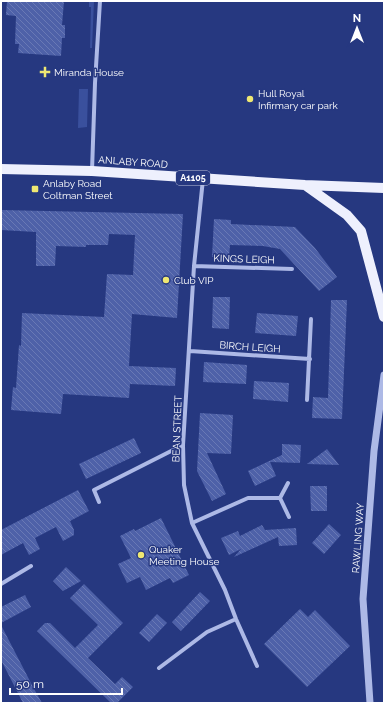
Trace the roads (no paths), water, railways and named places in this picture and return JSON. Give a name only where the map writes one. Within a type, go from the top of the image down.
[{"type":"main road","name":"ANLABY ROAD","points":[[1,169],[92,171],[305,185],[384,188]]},
{"type":"main road","points":[[305,185],[347,215],[361,231],[384,317]]},
{"type":"street","points":[[92,171],[100,1]]},
{"type":"street","name":"BEAN STREET","points":[[203,178],[194,266],[184,445],[184,485],[192,523],[225,590],[257,666]]},
{"type":"street","name":"KINGS LEIGH","points":[[194,266],[292,269]]},
{"type":"street","points":[[308,400],[311,319]]},
{"type":"street","name":"BIRCH LEIGH","points":[[190,351],[310,359]]},
{"type":"street","name":"RAWLING WAY","points":[[370,703],[363,599],[374,451],[384,375]]},
{"type":"street","points":[[99,502],[94,490],[184,445]]},
{"type":"street","points":[[280,498],[288,483]]},
{"type":"street","points":[[192,523],[248,498],[280,498]]},
{"type":"street","points":[[280,498],[289,517]]},
{"type":"street","points":[[1,584],[31,566]]},
{"type":"street","points":[[159,668],[207,632],[236,619]]},
{"type":"place","name":"Miranda House","points":[[45,72]]},
{"type":"place","name":"Hull Royal Infirmary car park","points":[[250,99]]},
{"type":"place","name":"Anlaby Road Coltman Street","points":[[35,189]]},
{"type":"place","name":"Club VIP","points":[[166,280]]},
{"type":"place","name":"Quaker Meeting House","points":[[141,555]]}]
